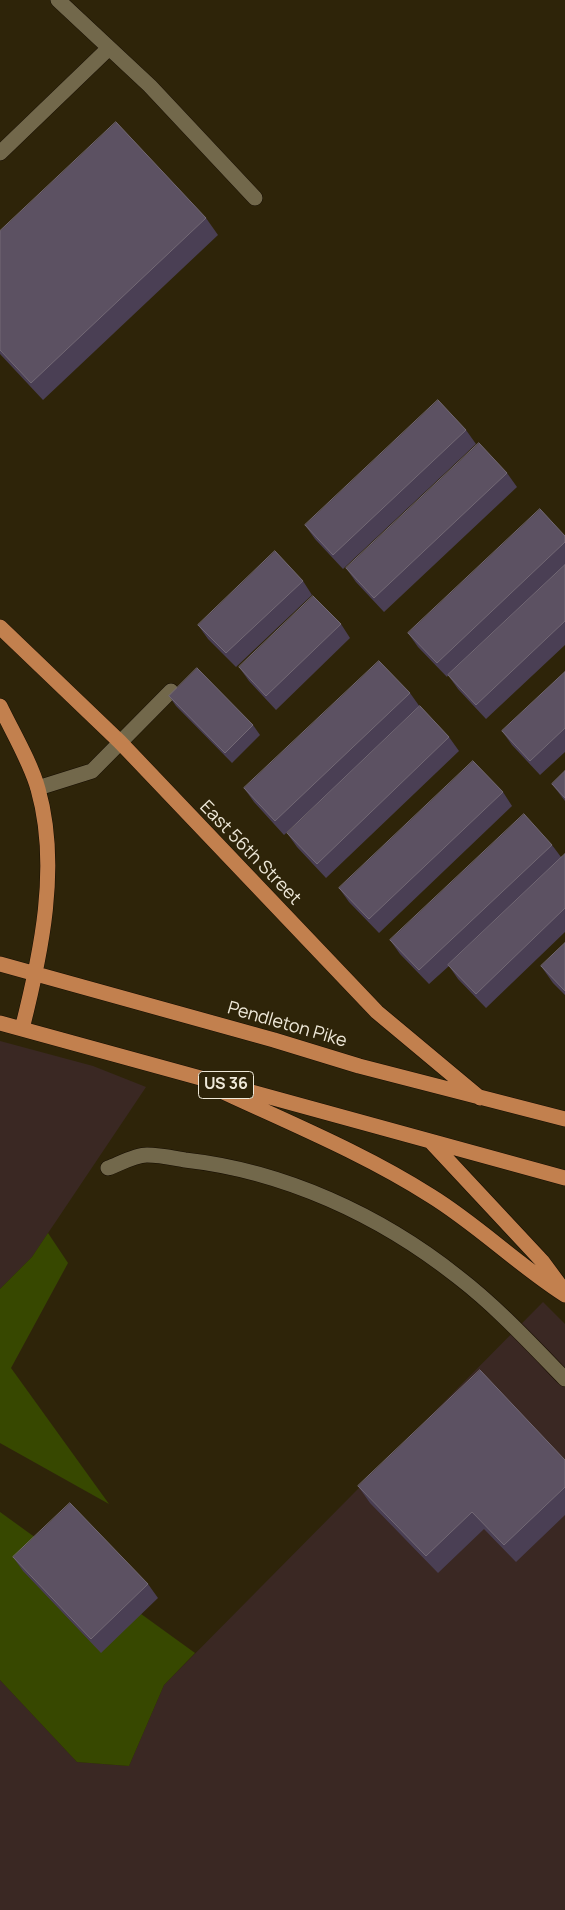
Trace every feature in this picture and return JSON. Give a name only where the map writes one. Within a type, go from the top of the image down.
[{"type":"main road","name":"East 56th Street","points":[[0,627],[120,742],[377,1012],[480,1098]]},
{"type":"main road","points":[[0,706],[38,788],[47,836],[45,919],[36,974],[22,1030]]},
{"type":"main road","name":"Pendleton Pike","points":[[0,964],[274,1040],[359,1066],[565,1119]]},
{"type":"main road","name":"US 36","points":[[0,1023],[565,1178]]},
{"type":"main road","points":[[186,1075],[381,1166],[464,1218],[536,1276],[565,1293]]},
{"type":"main road","points":[[430,1141],[542,1261],[565,1293]]},
{"type":"lane","points":[[58,0],[150,86],[256,198]]},
{"type":"lane","points":[[0,153],[109,48]]},
{"type":"lane","points":[[38,788],[92,771],[171,691]]},
{"type":"lane","points":[[108,1168],[146,1155],[204,1162],[268,1176],[309,1190],[386,1229],[457,1276],[521,1333],[565,1379]]},
{"type":"shaded area","points":[[0,1041],[93,1066],[146,1087],[32,1257],[0,1289]]},
{"type":"shaded area","points":[[543,1302],[565,1324],[565,1910],[0,1910],[0,1680],[77,1762],[129,1766],[164,1685]]},
{"type":"green space","points":[[48,1233],[68,1263],[11,1368],[109,1504],[0,1443],[0,1289],[32,1257]]},
{"type":"green space","points":[[0,1512],[195,1653],[164,1685],[129,1766],[77,1762],[0,1680]]},
{"type":"building","points":[[116,122],[206,218],[31,383],[0,350],[0,231]]},
{"type":"building","points":[[438,400],[466,430],[333,555],[305,525]]},
{"type":"building","points":[[479,443],[507,473],[374,598],[346,568]]},
{"type":"building","points":[[540,509],[565,536],[565,542],[437,663],[408,633]]},
{"type":"building","points":[[275,551],[303,581],[226,653],[198,625]]},
{"type":"building","points":[[565,565],[565,621],[476,705],[448,675]]},
{"type":"building","points":[[313,596],[341,624],[266,696],[239,667]]},
{"type":"building","points":[[379,661],[410,693],[275,821],[244,788]]},
{"type":"building","points":[[197,668],[253,725],[225,753],[169,696]]},
{"type":"building","points":[[565,672],[565,728],[530,761],[502,731]]},
{"type":"building","points":[[420,706],[449,737],[317,864],[287,833]]},
{"type":"building","points":[[473,761],[503,792],[369,919],[339,888]]},
{"type":"building","points":[[565,771],[565,798],[552,784]]},
{"type":"building","points":[[524,814],[552,845],[419,970],[390,940]]},
{"type":"building","points":[[565,854],[565,908],[476,994],[448,965]]},
{"type":"building","points":[[565,943],[565,991],[541,966]]},
{"type":"building","points":[[480,1370],[565,1460],[565,1487],[504,1545],[472,1512],[426,1556],[358,1486]]},
{"type":"building","points":[[70,1503],[148,1584],[91,1639],[13,1557]]}]
